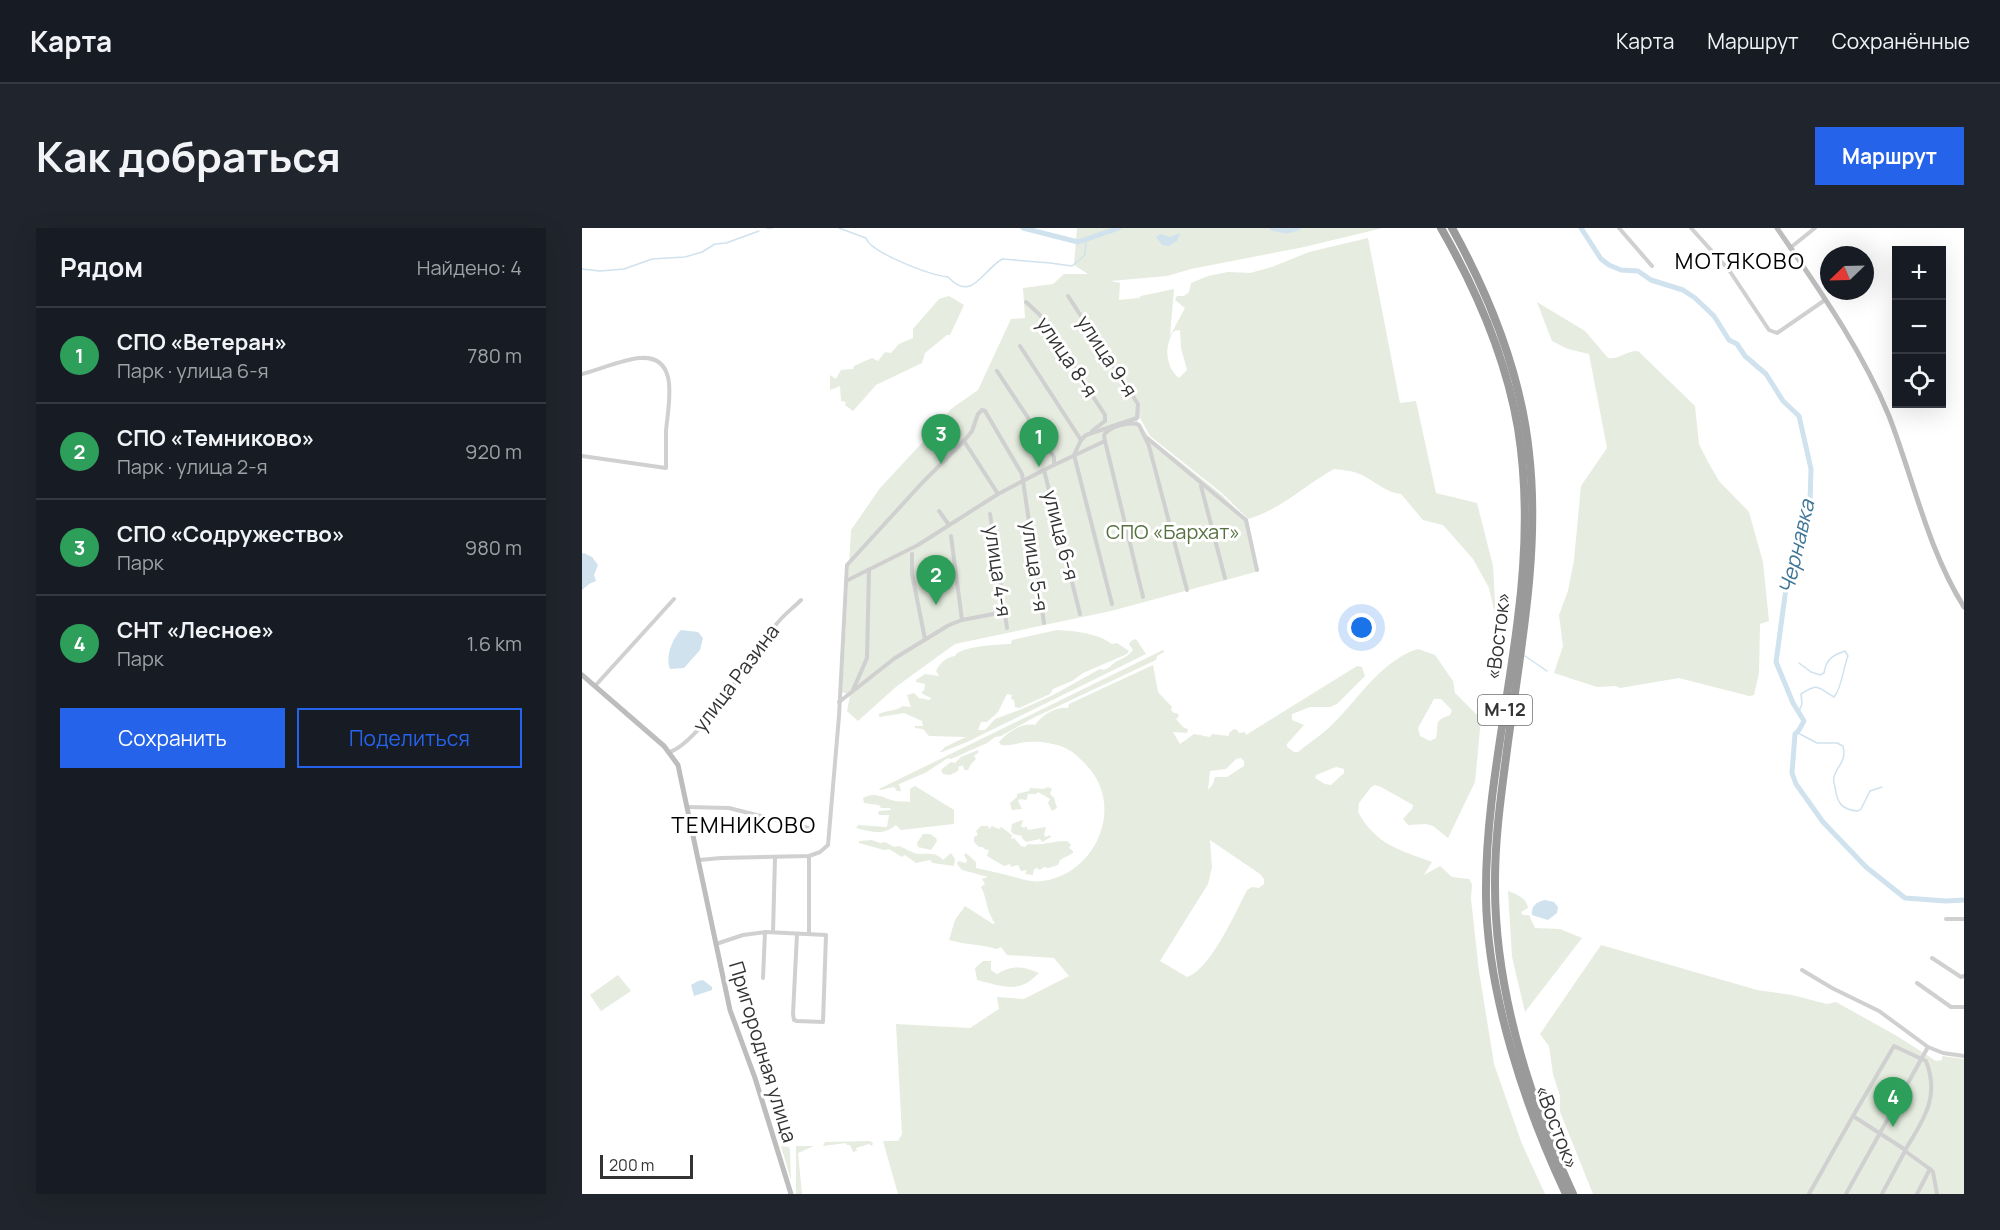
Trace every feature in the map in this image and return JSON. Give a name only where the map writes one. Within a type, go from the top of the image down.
[{"type":"highway","name":"«Восток»","points":[[1441,228],[1480,305],[1501,363],[1518,428],[1524,513],[1521,588],[1491,813],[1486,896],[1488,928],[1499,1000],[1513,1053],[1537,1123],[1566,1194]]},
{"type":"highway","name":"«Восток»","points":[[1452,228],[1476,276],[1503,341],[1519,393],[1530,454],[1532,511],[1528,582],[1500,800],[1496,842],[1496,910],[1509,1008],[1523,1059],[1543,1120],[1574,1194]]},
{"type":"street","points":[[1619,228],[1652,266]]},
{"type":"street","points":[[1691,228],[1729,270],[1769,330],[1777,333],[1825,300],[1852,340],[1886,409],[1940,558],[1964,607]]},
{"type":"street","points":[[1777,228],[1820,293]]},
{"type":"street","points":[[1790,248],[1815,228]]},
{"type":"street","name":"улица 9-я","points":[[1068,296],[1101,350],[1136,400],[1137,421],[1147,438],[1187,590]]},
{"type":"street","name":"улица 8-я","points":[[1026,302],[1040,315],[1105,415],[1105,421],[1086,435]]},
{"type":"street","points":[[1020,346],[1081,440]]},
{"type":"street","points":[[582,374],[639,358],[654,359],[664,367],[670,390],[666,468],[582,456]]},
{"type":"street","name":"улица 6-я","points":[[997,371],[1055,461],[1054,465],[1044,470],[1080,614]]},
{"type":"street","name":"улица 5-я","points":[[964,441],[972,431],[979,411],[985,411],[1021,469],[1044,623]]},
{"type":"street","points":[[1112,604],[1074,455],[1086,435],[1137,421]]},
{"type":"street","points":[[1137,421],[1108,431],[1104,436],[1104,441],[1143,597]]},
{"type":"street","points":[[1147,438],[1246,520],[1257,570]]},
{"type":"street","points":[[699,860],[809,856],[824,849],[829,840],[847,565],[964,441],[998,494]]},
{"type":"street","points":[[1054,465],[1104,441]]},
{"type":"street","points":[[846,581],[918,545],[998,494],[1044,470]]},
{"type":"street","points":[[1201,484],[1225,578]]},
{"type":"street","points":[[939,511],[949,525]]},
{"type":"street","name":"улица 4-я","points":[[990,514],[1007,628]]},
{"type":"street","points":[[951,536],[962,620]]},
{"type":"street","points":[[912,554],[912,574],[925,639]]},
{"type":"street","points":[[852,694],[867,657],[869,570]]},
{"type":"street","points":[[595,686],[674,599]]},
{"type":"street","name":"улица Разина","points":[[670,752],[679,749],[689,740],[723,698],[778,622],[801,600]]},
{"type":"street","points":[[839,702],[895,658],[949,625],[962,620],[1004,612]]},
{"type":"street","name":"Пригородная улица","points":[[582,675],[670,752],[679,770],[730,1010],[758,1088],[791,1194]]},
{"type":"street","points":[[687,807],[729,808],[812,829]]},
{"type":"street","points":[[809,856],[809,934]]},
{"type":"street","points":[[773,932],[775,858]]},
{"type":"street","points":[[1946,919],[1964,919]]},
{"type":"street","points":[[715,945],[743,935],[765,932],[809,934],[827,936],[823,1022],[794,1020],[796,934]]},
{"type":"street","points":[[763,978],[765,932]]},
{"type":"street","points":[[1932,958],[1960,977],[1964,976]]},
{"type":"street","points":[[1802,970],[1879,1011],[1928,1047],[1943,1053],[1964,1056]]},
{"type":"street","points":[[1917,983],[1951,1007],[1964,1007]]},
{"type":"street","points":[[1809,1194],[1894,1046],[1923,1059],[1928,1065],[1929,1108],[1882,1194]]},
{"type":"street","points":[[1846,1194],[1928,1047]]},
{"type":"street","points":[[1853,1116],[1930,1169],[1933,1172],[1937,1194]]},
{"type":"street","points":[[1917,1194],[1930,1169]]},
{"type":"green space","name":"СПО «Бархат»","points":[[1077,228],[1383,228],[1167,276],[1110,281],[1120,283],[1119,300],[1139,298],[1174,289],[1170,336],[1185,308],[1175,300],[1177,296],[1184,296],[1189,292],[1191,283],[1208,276],[1228,272],[1250,273],[1309,252],[1368,238],[1400,403],[1416,401],[1436,493],[1477,503],[1493,566],[1496,619],[1489,588],[1473,559],[1443,525],[1423,520],[1401,494],[1385,489],[1359,474],[1334,469],[1271,510],[1248,519],[1223,494],[1150,436],[1140,418],[1137,420],[1150,438],[1222,495],[1248,521],[1259,571],[1111,611],[955,644],[897,686],[858,721],[847,711],[850,695],[842,692],[851,530],[880,488],[951,409],[978,390],[1011,319],[1025,318],[1023,288],[1053,284],[1064,274],[1088,274],[1074,265]],"holes":[[[1180,330],[1181,348],[1187,370],[1179,378],[1171,368],[1167,349],[1174,331]]]},
{"type":"green space","points":[[949,296],[964,305],[950,335],[925,353],[922,363],[876,385],[853,411],[845,405],[846,402],[841,401],[840,386],[830,390],[830,375],[836,379],[841,370],[853,369],[854,366],[872,358],[878,361],[885,352],[891,353],[899,344],[913,338],[913,329],[939,299]]},
{"type":"green space","points":[[1537,302],[1585,331],[1608,358],[1616,358],[1638,351],[1695,406],[1699,444],[1719,481],[1749,512],[1763,562],[1769,621],[1760,624],[1759,673],[1754,695],[1749,696],[1679,678],[1620,688],[1616,686],[1597,687],[1554,673],[1563,646],[1559,615],[1568,591],[1574,560],[1581,486],[1607,448],[1589,354],[1568,349],[1552,341]]},
{"type":"green space","points":[[1057,630],[1093,635],[1112,644],[1117,643],[1129,651],[1053,689],[1050,694],[1019,708],[1015,707],[1014,700],[1011,699],[1012,695],[1007,694],[998,712],[987,722],[981,722],[978,730],[985,730],[995,719],[1053,695],[1100,669],[1110,667],[1133,650],[1129,644],[1131,641],[1136,639],[1146,654],[967,742],[942,752],[940,752],[945,747],[966,737],[929,736],[923,729],[915,728],[915,726],[923,726],[922,721],[904,713],[879,716],[879,714],[903,706],[911,707],[907,695],[914,693],[919,698],[930,700],[931,698],[921,693],[925,684],[916,682],[916,680],[925,674],[939,676],[936,671],[940,665],[963,650],[1011,644],[1012,640]]},
{"type":"green space","points":[[1418,649],[1435,655],[1453,681],[1455,693],[1481,719],[1475,782],[1448,838],[1433,826],[1408,825],[1403,819],[1413,805],[1375,785],[1359,803],[1358,812],[1365,823],[1381,839],[1399,850],[1432,862],[1424,875],[1440,866],[1452,877],[1469,879],[1472,884],[1471,899],[1479,971],[1494,1064],[1522,1144],[1545,1194],[898,1194],[883,1141],[898,1141],[902,1134],[896,1024],[970,1028],[999,1009],[997,997],[1024,999],[1069,976],[1054,958],[1007,955],[1001,947],[997,949],[949,940],[955,920],[965,906],[993,924],[995,923],[981,887],[985,884],[982,879],[988,877],[962,870],[957,864],[958,861],[966,863],[964,855],[966,853],[976,862],[976,868],[1027,880],[1043,881],[1061,876],[1077,866],[1090,853],[1099,837],[1104,819],[1104,801],[1099,783],[1080,758],[1055,744],[1027,742],[1001,745],[999,742],[1015,729],[1030,724],[1035,725],[1049,712],[1068,708],[1069,704],[1153,665],[1158,692],[1172,707],[1171,710],[1179,716],[1176,719],[1188,729],[1187,733],[1173,732],[1180,744],[1194,734],[1210,737],[1212,734],[1229,736],[1234,729],[1239,733],[1245,732],[1246,735],[1357,666],[1362,667],[1365,676],[1337,704],[1330,707],[1310,707],[1292,714],[1292,720],[1304,725],[1287,744],[1287,747],[1298,752],[1321,735],[1379,674],[1404,655]],"holes":[[[1434,699],[1441,699],[1452,710],[1450,715],[1439,721],[1436,738],[1430,741],[1420,736],[1418,728]],[[1241,758],[1244,761],[1244,766],[1227,777],[1215,777],[1208,790],[1210,771],[1226,769],[1236,759]],[[1336,767],[1344,769],[1344,773],[1331,785],[1315,778],[1316,775]],[[1210,840],[1260,874],[1264,879],[1264,884],[1259,888],[1252,887],[1247,890],[1205,964],[1187,977],[1160,961],[1208,884],[1212,867]]]},
{"type":"green space","points":[[1163,650],[1164,652],[1157,656],[1156,660],[1033,718],[987,743],[951,759],[948,758],[925,773],[899,784],[901,791],[897,791],[894,787],[879,789]]},
{"type":"green space","points":[[978,750],[979,752],[974,756],[976,759],[968,770],[959,766],[958,771],[950,775],[943,774],[941,770],[951,762],[955,763],[961,757]]},
{"type":"green space","points":[[915,786],[954,810],[954,824],[901,830],[896,825],[887,831],[877,832],[856,828],[858,825],[887,827],[889,815],[878,813],[891,810],[881,808],[879,805],[864,803],[863,798],[874,795],[893,801],[910,802],[910,789]]},
{"type":"green space","points":[[1048,787],[1052,789],[1050,794],[1057,808],[1052,811],[1048,803],[1050,799],[1038,792],[1028,794],[1027,799],[1018,801],[1022,809],[1012,810],[1010,803],[1017,797],[1017,794],[1029,791],[1030,788]]},
{"type":"green space","points":[[1023,820],[1021,826],[1024,828],[1026,826],[1028,830],[1046,827],[1044,835],[1051,837],[1042,842],[1040,839],[1026,842],[1022,836],[1013,834],[1011,831],[1012,824]]},
{"type":"green space","points":[[981,826],[988,826],[989,829],[992,826],[999,829],[1001,827],[1012,835],[1011,839],[1014,838],[1025,847],[1028,844],[1067,841],[1073,853],[1060,860],[1058,865],[1044,867],[1040,870],[1034,869],[1033,875],[1025,874],[1027,870],[1021,871],[1018,865],[1004,866],[987,856],[989,850],[979,847],[974,842],[974,837],[978,835],[976,831]]},
{"type":"green space","points":[[923,834],[930,834],[936,838],[937,841],[931,850],[918,847],[917,843]]},
{"type":"green space","points":[[859,841],[885,842],[894,847],[899,846],[913,853],[935,855],[943,860],[951,853],[955,859],[954,866],[933,863],[930,860],[916,863],[905,855],[902,857],[889,849],[884,850],[859,843]]},
{"type":"green space","points":[[1508,891],[1526,902],[1528,908],[1521,912],[1523,915],[1529,915],[1535,928],[1560,929],[1582,938],[1525,1012],[1512,957]]},
{"type":"green space","points":[[1601,945],[1757,990],[1792,995],[1827,1004],[1836,1002],[1936,1061],[1942,1060],[1942,1056],[1964,1059],[1964,1194],[1593,1194],[1560,1112],[1560,1096],[1553,1074],[1549,1046],[1540,1034]]},
{"type":"green space","points":[[983,961],[991,961],[991,970],[997,974],[1018,967],[1039,973],[1024,984],[1003,986],[977,980],[975,968]]},
{"type":"green space","points":[[618,975],[631,991],[601,1011],[590,995]]},
{"type":"green space","points":[[870,1141],[873,1143],[872,1146],[869,1144],[856,1148],[857,1151],[853,1152],[850,1145],[846,1143],[823,1146],[825,1142]]},
{"type":"green space","points":[[781,1146],[789,1147],[790,1150],[791,1180]]},
{"type":"green space","points":[[796,1146],[814,1146],[798,1153],[802,1194],[796,1194]]},
{"type":"water","points":[[1180,233],[1177,241],[1169,246],[1162,245],[1156,237],[1160,234],[1170,237]]},
{"type":"water","points":[[582,554],[592,557],[598,565],[594,575],[596,581],[582,590]]},
{"type":"water","points":[[681,630],[698,632],[703,638],[700,650],[684,668],[670,669],[668,659],[670,648]]},
{"type":"water","points":[[1545,900],[1554,902],[1558,907],[1557,913],[1548,920],[1532,915],[1535,905]]},
{"type":"water","points":[[703,980],[712,987],[712,990],[694,996],[691,985]]},
{"type":"waterway","points":[[767,228],[772,228]]},
{"type":"waterway","points":[[839,228],[866,238],[870,244],[889,256],[915,268],[948,277],[963,287],[976,283],[1002,259],[1072,266],[1085,255],[1086,239]]},
{"type":"waterway","points":[[1023,228],[1078,242],[1119,228]]},
{"type":"waterway","points":[[1272,228],[1286,231],[1298,228]]},
{"type":"waterway","name":"Чернавка","points":[[1581,228],[1601,259],[1609,265],[1621,270],[1638,271],[1651,280],[1683,290],[1695,298],[1714,316],[1729,340],[1737,344],[1745,356],[1766,374],[1783,401],[1799,416],[1811,469],[1810,502],[1805,531],[1789,566],[1776,662],[1793,703],[1804,721],[1795,734],[1792,773],[1796,784],[1823,822],[1866,867],[1905,898],[1964,900]]},
{"type":"waterway","points":[[582,269],[600,271],[624,269],[652,259],[685,257],[702,252],[715,244],[726,243],[759,231]]},
{"type":"waterway","points":[[1799,663],[1811,672],[1820,675],[1824,673],[1826,664],[1834,656],[1845,651],[1848,656],[1839,688],[1834,697],[1818,688],[1812,688],[1801,694],[1802,704],[1799,711]]},
{"type":"waterway","points":[[1525,656],[1547,671]]},
{"type":"waterway","points":[[1796,732],[1817,743],[1837,743],[1843,746],[1843,760],[1835,773],[1834,781],[1837,797],[1844,807],[1858,811],[1870,791],[1882,787]]},
{"type":"place","name":"СПО «Содружество»","points":[[941,464]]},
{"type":"place","name":"СПО «Ветеран»","points":[[1039,467]]},
{"type":"place","name":"СПО «Темниково»","points":[[936,605]]},
{"type":"place","name":"СНТ «Лесное»","points":[[1893,1127]]},
{"type":"district","name":"МОТЯКОВО","points":[[1740,261]]},
{"type":"district","name":"ТЕМНИКОВО","points":[[744,825]]}]
